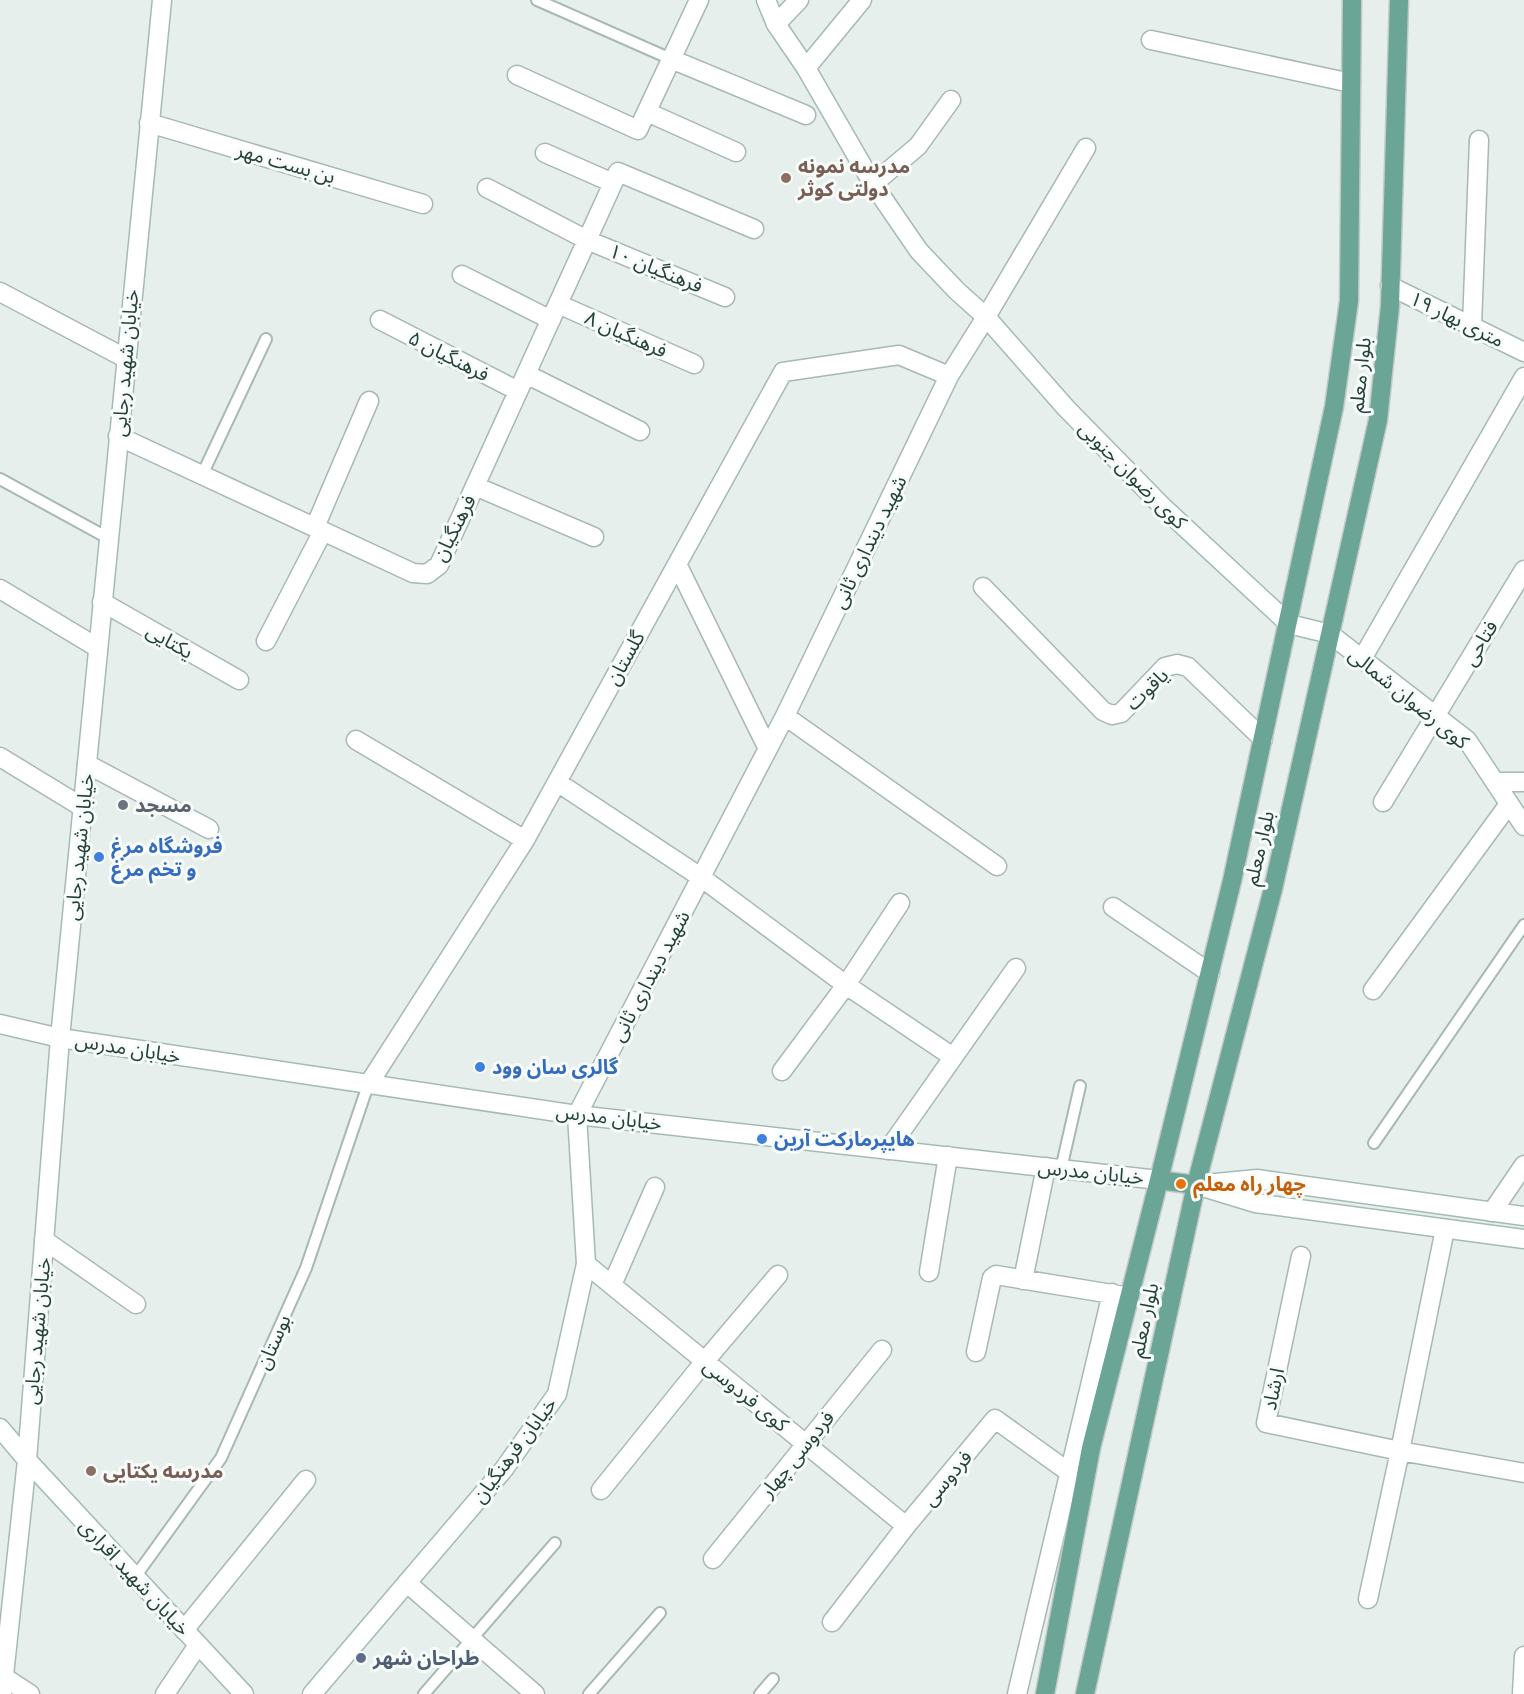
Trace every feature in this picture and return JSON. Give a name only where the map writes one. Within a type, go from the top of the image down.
[{"type":"main road","name":"بلوار معلم","points":[[1044,1694],[1076,1477],[1121,1295],[1159,1180],[1210,973],[1289,624],[1334,407],[1349,301],[1352,0]]},
{"type":"main road","name":"بلوار معلم","points":[[1085,1694],[1196,1185],[1273,889],[1378,420],[1390,286],[1399,0]]},
{"type":"main road","points":[[1159,1180],[1196,1185]]},
{"type":"street","name":"خیابان شهید رجایی","points":[[2,1682],[27,1460],[60,1038],[125,358],[162,0]]},
{"type":"street","points":[[517,75],[638,130],[699,0]]},
{"type":"street","points":[[766,0],[776,24],[806,68],[873,184],[920,251],[957,291],[986,317]]},
{"type":"street","points":[[776,24],[799,0]]},
{"type":"street","points":[[806,68],[862,0]]},
{"type":"street","points":[[1151,40],[1351,83]]},
{"type":"street","points":[[671,59],[806,115]]},
{"type":"street","points":[[873,184],[918,146],[951,100]]},
{"type":"street","points":[[647,112],[736,152]]},
{"type":"street","name":"بن بست مهر","points":[[149,123],[423,204]]},
{"type":"street","points":[[1472,326],[1479,140]]},
{"type":"street","name":"شهید دینداری ثانی","points":[[577,1115],[785,716],[949,376],[1086,148]]},
{"type":"street","points":[[545,153],[616,177],[754,230]]},
{"type":"street","name":"فرهنگیان","points":[[118,436],[412,573],[427,574],[439,565],[616,177]]},
{"type":"street","name":"فرهنگیان ۱۰","points":[[487,188],[587,240],[725,297]]},
{"type":"street","name":"فرهنگیان ۸","points":[[462,275],[694,364]]},
{"type":"street","name":"۱۹ متری بهار","points":[[1390,286],[1524,352]]},
{"type":"street","points":[[0,292],[125,358]]},
{"type":"street","name":"کوی رضوان جنوبی","points":[[986,317],[1066,408],[1163,507],[1289,624]]},
{"type":"street","name":"فرهنگیان ۵","points":[[380,320],[518,392]]},
{"type":"street","name":"گلستان","points":[[368,1084],[525,840],[783,372],[899,355],[949,376]]},
{"type":"street","points":[[526,374],[640,430]]},
{"type":"street","points":[[1362,659],[1524,377]]},
{"type":"street","points":[[266,641],[319,529],[369,400]]},
{"type":"street","points":[[475,486],[594,537]]},
{"type":"street","points":[[677,564],[768,749]]},
{"type":"street","name":"فتاحی","points":[[1383,802],[1524,570]]},
{"type":"street","name":"یاقوت","points":[[983,587],[1103,711],[1112,715],[1121,713],[1165,667],[1178,664],[1188,667],[1263,739]]},
{"type":"street","points":[[0,589],[98,648]]},
{"type":"street","name":"یکتایی","points":[[102,602],[239,680]]},
{"type":"street","points":[[1289,624],[1330,634]]},
{"type":"street","name":"کوی رضوان شمالی","points":[[1330,634],[1467,740],[1524,826]]},
{"type":"street","points":[[785,716],[997,866]]},
{"type":"street","points":[[356,741],[525,840]]},
{"type":"street","points":[[0,757],[82,807]]},
{"type":"street","points":[[87,764],[209,828]]},
{"type":"street","points":[[557,782],[702,878],[846,985],[954,1057]]},
{"type":"street","points":[[1495,782],[1524,782]]},
{"type":"street","points":[[1373,990],[1509,804]]},
{"type":"street","points":[[782,1071],[846,985],[900,903]]},
{"type":"street","points":[[1113,907],[1210,973]]},
{"type":"street","points":[[888,1150],[1016,968]]},
{"type":"street","name":"خیابان مدرس","points":[[0,1024],[60,1038],[577,1115],[1159,1180]]},
{"type":"street","name":"خیابان فرهنگیان","points":[[312,1694],[504,1469],[557,1394],[586,1264],[577,1115]]},
{"type":"street","points":[[929,1272],[948,1156]]},
{"type":"street","points":[[1492,1212],[1524,1165]]},
{"type":"street","points":[[1023,1280],[1053,1168]]},
{"type":"street","points":[[1196,1185],[1257,1179],[1524,1216]]},
{"type":"street","points":[[1196,1185],[1255,1203],[1524,1239]]},
{"type":"street","points":[[612,1285],[655,1187]]},
{"type":"street","points":[[1368,1599],[1445,1229]]},
{"type":"street","points":[[44,1240],[136,1304]]},
{"type":"street","name":"ارشاد","points":[[1301,1256],[1266,1423],[1400,1451],[1524,1473]]},
{"type":"street","name":"کوی فردوسی","points":[[586,1264],[906,1526]]},
{"type":"street","points":[[601,1490],[778,1275]]},
{"type":"street","points":[[976,1352],[993,1276],[1121,1295]]},
{"type":"street","name":"فردوسی چهار","points":[[713,1559],[882,1350]]},
{"type":"street","name":"فردوسی","points":[[832,1622],[906,1526],[995,1419],[1076,1477]]},
{"type":"street","name":"خیابان شهید اقراری","points":[[0,1428],[244,1694]]},
{"type":"street","points":[[1017,1694],[1076,1477]]},
{"type":"street","points":[[184,1630],[306,1480]]},
{"type":"street","points":[[407,1583],[535,1694]]},
{"type":"street","points":[[165,1694],[198,1646]]},
{"type":"street","points":[[1522,1694],[1524,1656]]},
{"type":"street","points":[[2,1682],[30,1694]]},
{"type":"lane","points":[[537,0],[671,59]]},
{"type":"lane","points":[[202,475],[266,339]]},
{"type":"lane","points":[[0,479],[108,538]]},
{"type":"lane","points":[[1374,1143],[1524,925]]},
{"type":"lane","name":"بوستان","points":[[135,1577],[221,1458],[306,1268],[368,1084]]},
{"type":"lane","points":[[1053,1168],[1080,1086]]},
{"type":"lane","points":[[424,1694],[555,1543]]},
{"type":"lane","points":[[589,1694],[660,1613]]},
{"type":"lane","points":[[760,1694],[773,1679]]},
{"type":"place","name":"مدرسه نمونه دولتی کوثر","points":[[786,178]]},
{"type":"place","name":"مسجد","points":[[123,805]]},
{"type":"place","name":"فروشگاه مرغ و تخم مرغ","points":[[99,857]]},
{"type":"place","name":"گالری سان وود","points":[[480,1067]]},
{"type":"place","name":"هایپرمارکت آرین","points":[[762,1139]]},
{"type":"place","name":"چهار راه معلم","points":[[1181,1184]]},
{"type":"place","name":"مدرسه یکتایی","points":[[91,1471]]},
{"type":"place","name":"طراحان شهر","points":[[361,1658]]}]
